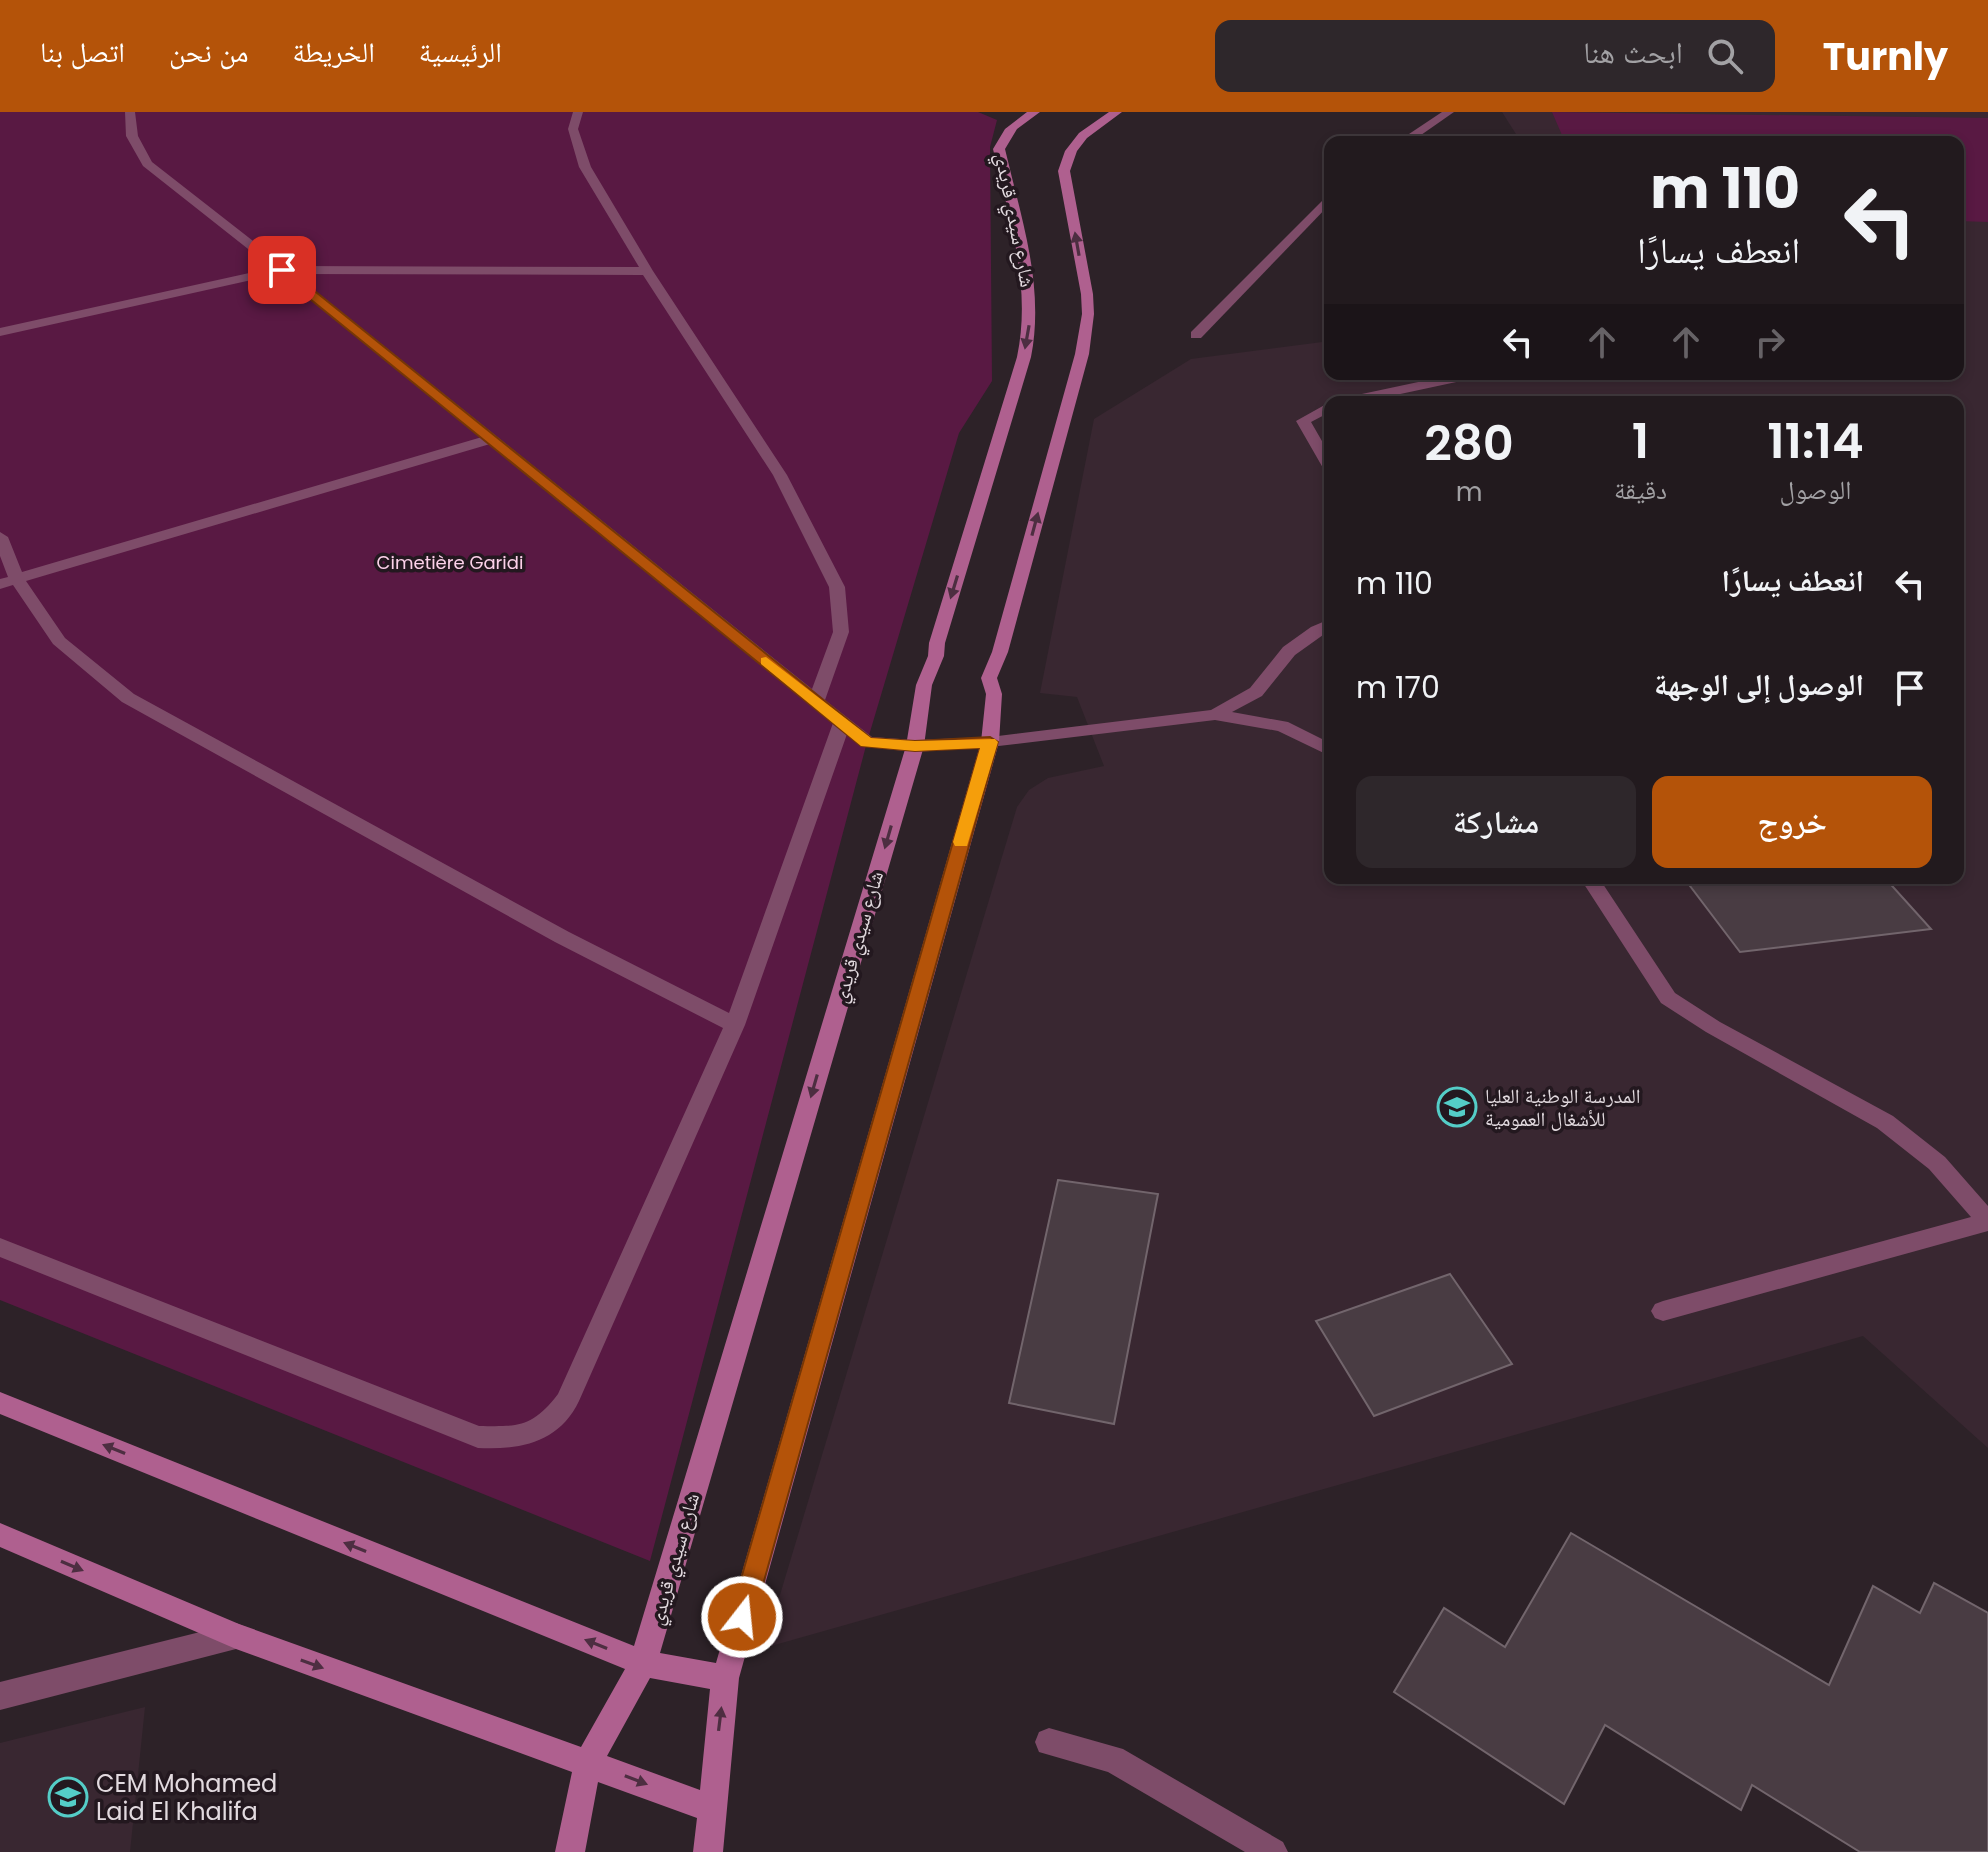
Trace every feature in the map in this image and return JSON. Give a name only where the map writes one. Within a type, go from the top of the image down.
[{"type":"street","points":[[130,112],[132,136],[147,164],[867,742],[915,746],[990,742],[1215,715],[1282,726],[1324,747]]},
{"type":"street","points":[[578,112],[573,129],[585,167],[647,271],[780,475],[837,587],[841,632],[816,702]]},
{"type":"street","name":"شارع سيدي قريدي","points":[[570,1852],[588,1762],[643,1663],[915,746],[924,685],[936,656],[937,643],[1024,357],[1030,328],[1029,280],[999,149],[1012,127],[1035,112]]},
{"type":"street","points":[[708,1852],[725,1678],[990,742],[994,694],[989,678],[1000,652],[1086,333],[1087,294],[1064,171],[1067,155],[1077,139],[1093,125],[1117,112]]},
{"type":"street","points":[[1412,136],[1449,112]]},
{"type":"street","points":[[1196,335],[1324,203]]},
{"type":"street","points":[[0,332],[282,270],[647,271]]},
{"type":"street","points":[[1371,396],[1447,380]]},
{"type":"street","points":[[1324,409],[1303,421],[1324,458]]},
{"type":"street","points":[[8,581],[492,439]]},
{"type":"street","points":[[0,537],[8,581],[59,641],[128,698],[548,930],[735,1025]]},
{"type":"street","points":[[1215,715],[1256,692],[1289,651],[1324,627]]},
{"type":"street","points":[[0,1247],[478,1437],[518,1438],[552,1423],[567,1401],[735,1025],[842,723]]},
{"type":"street","points":[[1593,884],[1668,998],[1713,1027],[1885,1122],[1937,1163],[1988,1221],[1663,1311]]},
{"type":"street","points":[[0,1403],[643,1663],[725,1678]]},
{"type":"street","points":[[0,1535],[236,1636],[710,1808]]},
{"type":"street","points":[[0,1696],[236,1636]]},
{"type":"street","points":[[1049,1742],[1113,1759],[1273,1852]]},
{"type":"shaded area","name":"المدرسة الوطنية العليا للأشغال العمومية","points":[[1502,112],[1988,112],[1988,1448],[1863,1336],[764,1648],[1017,807],[1029,790],[1048,778],[1104,766],[1077,697],[1040,693],[1094,419],[1191,359],[1324,342],[1324,380],[1964,380],[1964,136],[1517,136]]},
{"type":"shaded area","name":"CEM Mohamed Laid El Khalifa","points":[[145,1707],[130,1852],[0,1852],[0,1743]]},
{"type":"green space","name":"Cimetière Garidi","points":[[0,112],[978,112],[997,120],[990,147],[992,381],[959,433],[867,742],[650,1561],[0,1300]]},
{"type":"green space","points":[[1552,112],[1988,118],[1988,222],[1964,221],[1964,136],[1562,136]]},
{"type":"building","points":[[1689,884],[1890,884],[1931,929],[1740,952]]},
{"type":"building","points":[[1058,1180],[1158,1194],[1114,1424],[1009,1403]]},
{"type":"building","points":[[1450,1274],[1512,1364],[1374,1416],[1316,1321]]},
{"type":"building","points":[[1571,1533],[1829,1685],[1873,1586],[1920,1613],[1934,1583],[1988,1613],[1988,1852],[1860,1852],[1752,1785],[1741,1810],[1605,1725],[1564,1804],[1394,1692],[1444,1608],[1505,1647]]},
{"type":"slow traffic","points":[[766,661],[867,742],[915,746],[990,742],[961,842]]},
{"type":"place","name":"المدرسة الوطنية العليا للأشغال العمومية","points":[[1457,1107]]},
{"type":"place","name":"CEM Mohamed Laid El Khalifa","points":[[68,1797]]},
{"type":"route","points":[[282,270],[867,742],[915,746],[990,742],[742,1617]]}]
